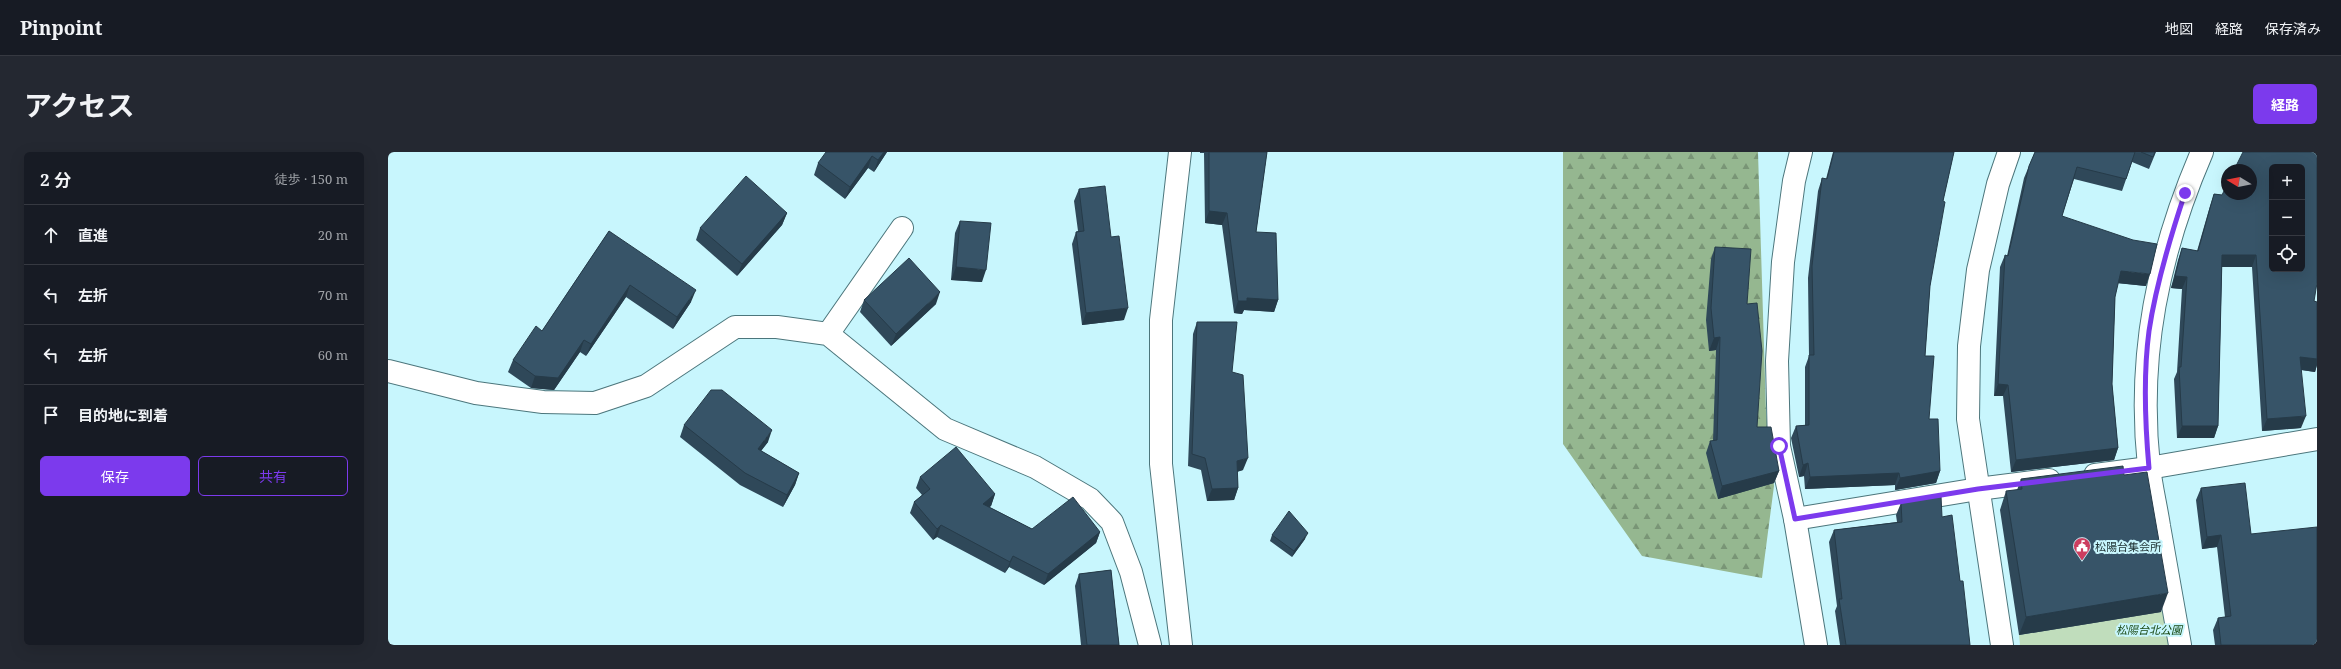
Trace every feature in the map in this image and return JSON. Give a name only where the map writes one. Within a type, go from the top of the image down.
[{"type":"street","points":[[1180,152],[1161,320],[1161,464],[1181,645]]},
{"type":"street","points":[[1801,152],[1794,181],[1783,262],[1777,361],[1779,446],[1795,519],[1816,645]]},
{"type":"street","points":[[2002,645],[1968,419],[1969,346],[1978,270],[1998,184],[2009,152]]},
{"type":"street","points":[[2180,645],[2149,468],[2145,392],[2149,332],[2166,251],[2185,193],[2202,152]]},
{"type":"street","points":[[828,334],[902,228]]},
{"type":"street","points":[[388,371],[476,392],[543,402],[595,403],[646,386],[735,326],[777,327],[828,334],[945,429],[1035,467],[1090,499],[1112,522],[1130,572],[1150,645]]},
{"type":"street","points":[[1795,519],[1978,489],[2149,468],[2317,439]]},
{"type":"green space","points":[[1563,152],[1758,152],[1766,412],[1774,486],[1762,578],[1642,556],[1563,444]]},
{"type":"green space","name":"松陽台北公園","points":[[2164,611],[2169,645],[2020,645],[2019,635]]},
{"type":"building","points":[[826,152],[884,152],[878,160],[872,156],[850,187],[818,163]]},
{"type":"building","points":[[1209,152],[1267,152],[1256,232],[1276,233],[1278,300],[1247,298],[1247,301],[1238,301],[1227,213],[1209,211]]},
{"type":"building","points":[[1834,152],[1954,152],[1943,201],[1945,202],[1930,286],[1925,356],[1934,356],[1929,419],[1938,419],[1940,471],[1900,478],[1899,473],[1810,477],[1808,463],[1803,465],[1796,426],[1809,425],[1809,355],[1814,355],[1812,266],[1822,178],[1827,179]]},
{"type":"building","points":[[2035,152],[2135,152],[2126,179],[2077,167],[2062,216],[2133,240],[2157,244],[2150,274],[2121,271],[2115,297],[2112,384],[2118,448],[2016,460],[2008,385],[1998,384],[2005,255],[2008,256],[2029,166]]},
{"type":"building","points":[[2141,152],[2155,152],[2153,157]]},
{"type":"building","points":[[2243,152],[2317,152],[2317,283],[2314,301],[2317,302],[2317,359],[2300,357],[2306,416],[2267,419],[2256,255],[2222,255],[2218,426],[2182,426],[2179,367],[2181,367],[2187,277],[2175,276],[2182,248],[2198,251],[2214,194],[2221,195],[2221,200],[2257,200],[2257,164],[2237,164]]},
{"type":"building","points":[[746,176],[787,213],[742,264],[700,228]]},
{"type":"building","points":[[1105,186],[1111,237],[1119,236],[1128,308],[1086,313],[1076,232],[1084,231],[1079,189]]},
{"type":"building","points":[[960,221],[991,223],[986,270],[956,267]]},
{"type":"building","points":[[609,231],[696,290],[677,317],[630,285],[591,344],[584,340],[558,378],[535,376],[513,360],[536,326],[542,331]]},
{"type":"building","points":[[1715,247],[1751,249],[1747,304],[1757,303],[1762,351],[1757,427],[1771,427],[1779,471],[1722,486],[1710,441],[1717,440],[1720,337],[1714,338],[1711,308]]},
{"type":"building","points":[[909,258],[940,292],[896,334],[864,300]]},
{"type":"building","points":[[1197,322],[1237,322],[1232,372],[1243,375],[1248,458],[1237,461],[1238,488],[1212,489],[1205,458],[1192,454]]},
{"type":"building","points":[[711,390],[722,390],[772,430],[758,449],[799,473],[787,495],[745,473],[684,425]]},
{"type":"building","points":[[956,447],[995,494],[983,504],[1032,529],[1073,497],[1100,532],[1048,574],[1013,556],[1010,562],[941,525],[937,529],[914,502],[930,489],[920,477]]},
{"type":"building","name":"松陽台集会所","points":[[2123,466],[2124,475],[2147,472],[2168,593],[2026,617],[2006,491],[2022,489],[2021,479]]},
{"type":"building","points":[[2245,483],[2251,534],[2317,527],[2317,645],[2221,645],[2218,618],[2231,616],[2221,535],[2207,537],[2201,488]]},
{"type":"building","points":[[1941,496],[1942,517],[1952,515],[1960,581],[1963,581],[1970,645],[1846,645],[1839,599],[1842,599],[1834,530],[1902,522],[1901,503]]},
{"type":"building","points":[[1289,511],[1308,533],[1294,551],[1272,535]]},
{"type":"building","points":[[1111,570],[1119,645],[1087,645],[1079,574]]},
{"type":"place","name":"松陽台集会所","points":[[2082,561]]},
{"type":"route","points":[[1779,446],[1795,519],[1978,489],[2149,468],[2145,392],[2149,332],[2166,251],[2185,193]]}]
